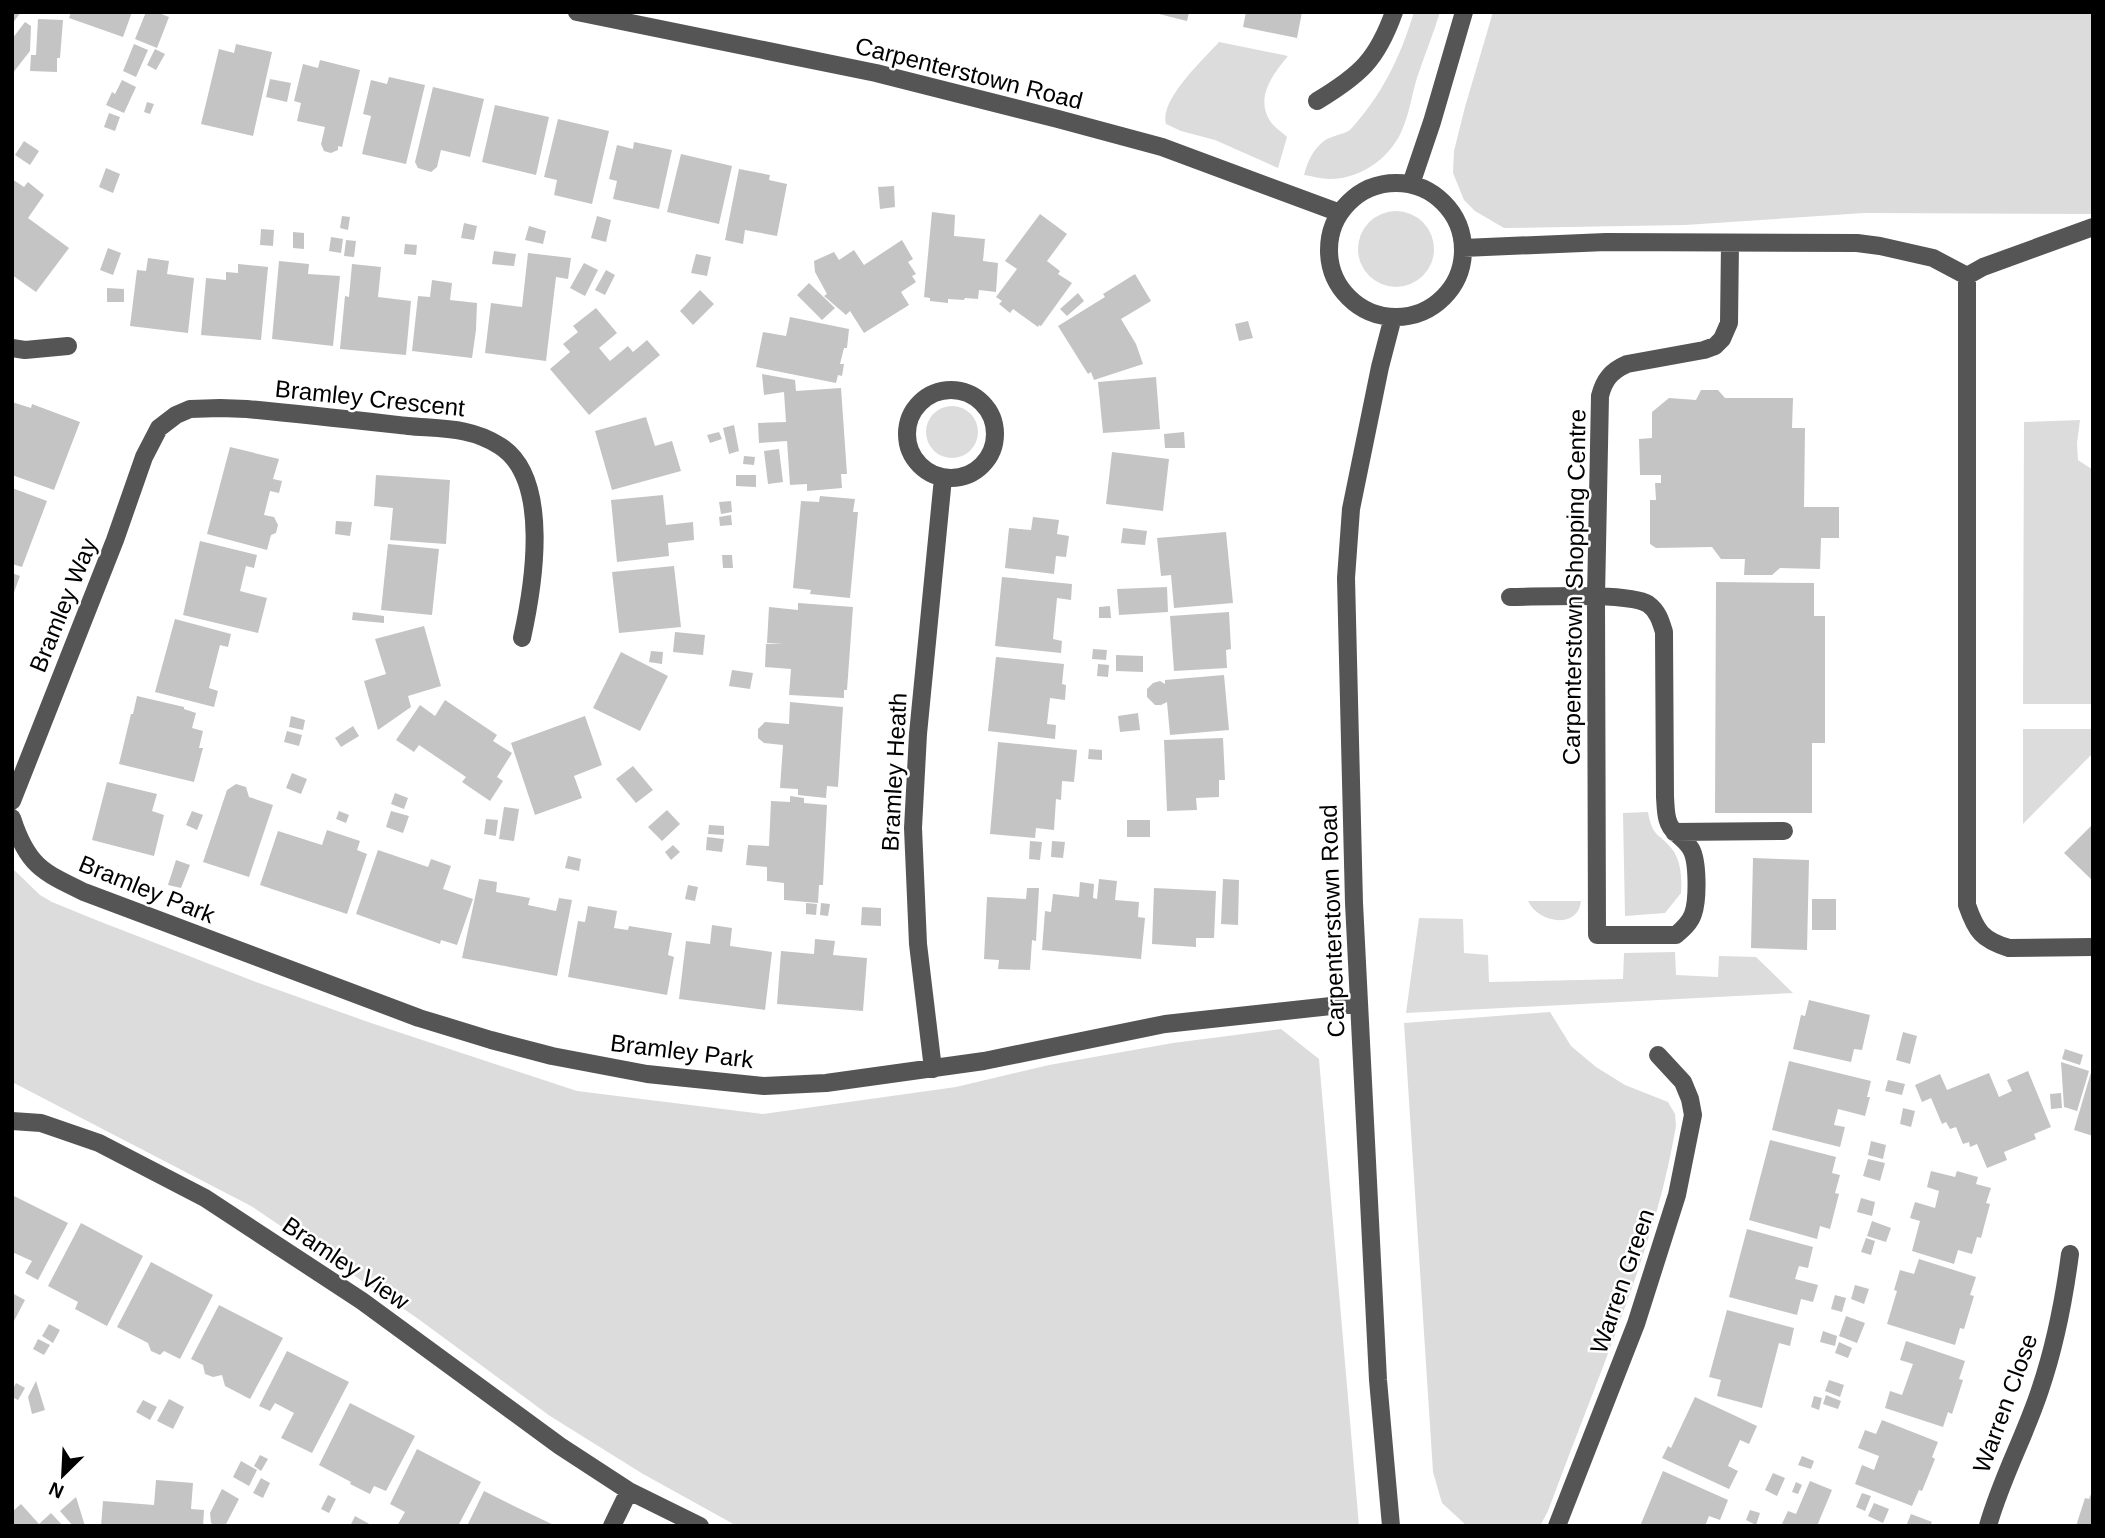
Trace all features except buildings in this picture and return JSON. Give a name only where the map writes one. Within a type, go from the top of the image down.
[{"type":"street","name":"Carpenterstown Road","points":[[577,12],[876,73],[1058,119],[1163,147],[1340,213]]},
{"type":"street","points":[[1317,101],[1349,82],[1362,70],[1374,56],[1394,12]]},
{"type":"street","points":[[1411,184],[1464,12]]},
{"type":"street","points":[[1411,184],[1433,194],[1449,209],[1460,228],[1463,248],[1458,276],[1443,299],[1420,313],[1406,317],[1380,315],[1357,305],[1339,287],[1330,263],[1328,250],[1331,231],[1340,213],[1355,197],[1377,185],[1411,184]]},
{"type":"street","points":[[1967,276],[1983,267],[2093,227]]},
{"type":"street","points":[[1463,248],[1606,242],[1857,243],[1933,258],[1967,276]]},
{"type":"street","name":"Carpenterstown Shopping Centre","points":[[1674,832],[1692,850],[1696,862],[1695,904],[1693,916],[1686,927],[1676,934],[1597,935],[1596,597],[1600,396],[1603,384],[1617,368],[1704,350],[1715,346],[1722,339],[1729,323],[1730,244]]},
{"type":"street","points":[[1967,276],[1967,905],[1973,924],[1980,933],[1996,944],[2009,948],[2093,947]]},
{"type":"street","name":"Carpenterstown Road","points":[[1391,1526],[1378,1380],[1354,903],[1346,592],[1351,509],[1393,317]]},
{"type":"street","points":[[12,348],[25,350],[68,346]]},
{"type":"street","points":[[955,389],[970,393],[981,400],[995,425],[995,440],[991,454],[983,465],[957,478],[943,478],[917,463],[909,450],[906,435],[908,420],[915,407],[926,397],[939,390],[955,389]]},
{"type":"street","name":"Bramley Crescent","points":[[159,428],[176,415],[190,410],[220,408],[462,429],[500,446],[513,456],[524,474],[533,504],[534,556],[522,638]]},
{"type":"street","name":"Bramley Way","points":[[12,801],[115,540],[144,457],[159,428]]},
{"type":"street","name":"Bramley Heath","points":[[933,1069],[918,944],[913,828],[918,734],[943,478]]},
{"type":"street","points":[[1510,597],[1596,597],[1638,600],[1651,606],[1660,617],[1664,632],[1667,821],[1674,832],[1784,831]]},
{"type":"street","name":"Bramley Park","points":[[12,818],[16,832],[31,859],[41,870],[62,882],[130,911],[426,1021],[552,1056],[647,1074],[764,1086],[826,1083],[984,1061],[1166,1024],[1359,1003]]},
{"type":"street","name":"Warren Green","points":[[1557,1526],[1636,1324],[1677,1195],[1693,1115],[1683,1082],[1658,1055]]},
{"type":"street","name":"Bramley View","points":[[12,1121],[41,1123],[99,1143],[205,1198],[362,1301],[549,1438],[629,1491],[700,1526]]},
{"type":"street","name":"Warren Close","points":[[1988,1526],[1995,1500],[2040,1391],[2063,1306],[2070,1254]]},
{"type":"street","points":[[612,1526],[629,1491]]},
{"type":"shaded area","points":[[1414,12],[1440,12],[1406,119],[1393,146],[1376,163],[1354,175],[1323,179],[1304,175],[1311,156],[1320,144],[1350,130],[1372,103],[1403,45]]},
{"type":"shaded area","points":[[1493,12],[2093,12],[2093,214],[1864,213],[1685,225],[1504,228],[1475,211],[1464,200],[1453,173],[1454,151]]},
{"type":"shaded area","points":[[1219,42],[1288,56],[1272,78],[1264,103],[1270,121],[1287,137],[1278,168],[1215,140],[1166,124],[1169,103],[1176,92]]},
{"type":"shaded area","points":[[1396,211],[1411,214],[1423,222],[1431,234],[1434,249],[1431,264],[1423,276],[1411,284],[1396,287],[1381,284],[1369,276],[1361,264],[1358,249],[1361,234],[1369,222],[1381,214]]},
{"type":"shaded area","points":[[952,406],[962,408],[970,414],[976,422],[976,442],[970,450],[962,456],[952,458],[942,456],[934,450],[928,442],[926,432],[928,422],[934,414],[942,408]]},
{"type":"shaded area","points":[[2080,420],[2078,460],[2093,470],[2093,704],[2023,704],[2024,422]]},
{"type":"shaded area","points":[[2023,729],[2093,729],[2093,753],[2023,824]]},
{"type":"shaded area","points":[[1648,812],[1654,830],[1672,849],[1677,859],[1681,893],[1665,913],[1625,916],[1623,813]]},
{"type":"shaded area","points":[[12,868],[40,895],[96,920],[371,1023],[577,1091],[763,1114],[956,1087],[1049,1065],[1173,1043],[1281,1029],[1319,1059],[1359,1526],[737,1526],[643,1474],[550,1416],[417,1318],[251,1206],[12,1082]]},
{"type":"shaded area","points":[[1528,901],[1581,901],[1573,916],[1566,920],[1557,920],[1540,914]]},
{"type":"shaded area","points":[[1419,918],[1463,919],[1464,953],[1488,955],[1489,982],[1623,979],[1624,953],[1675,952],[1676,975],[1718,977],[1719,956],[1756,957],[1793,993],[1406,1013]]},
{"type":"shaded area","points":[[1550,1012],[1571,1046],[1596,1067],[1625,1085],[1668,1102],[1675,1114],[1676,1126],[1663,1189],[1645,1248],[1548,1511],[1540,1526],[1467,1526],[1442,1503],[1433,1472],[1404,1023]]}]
